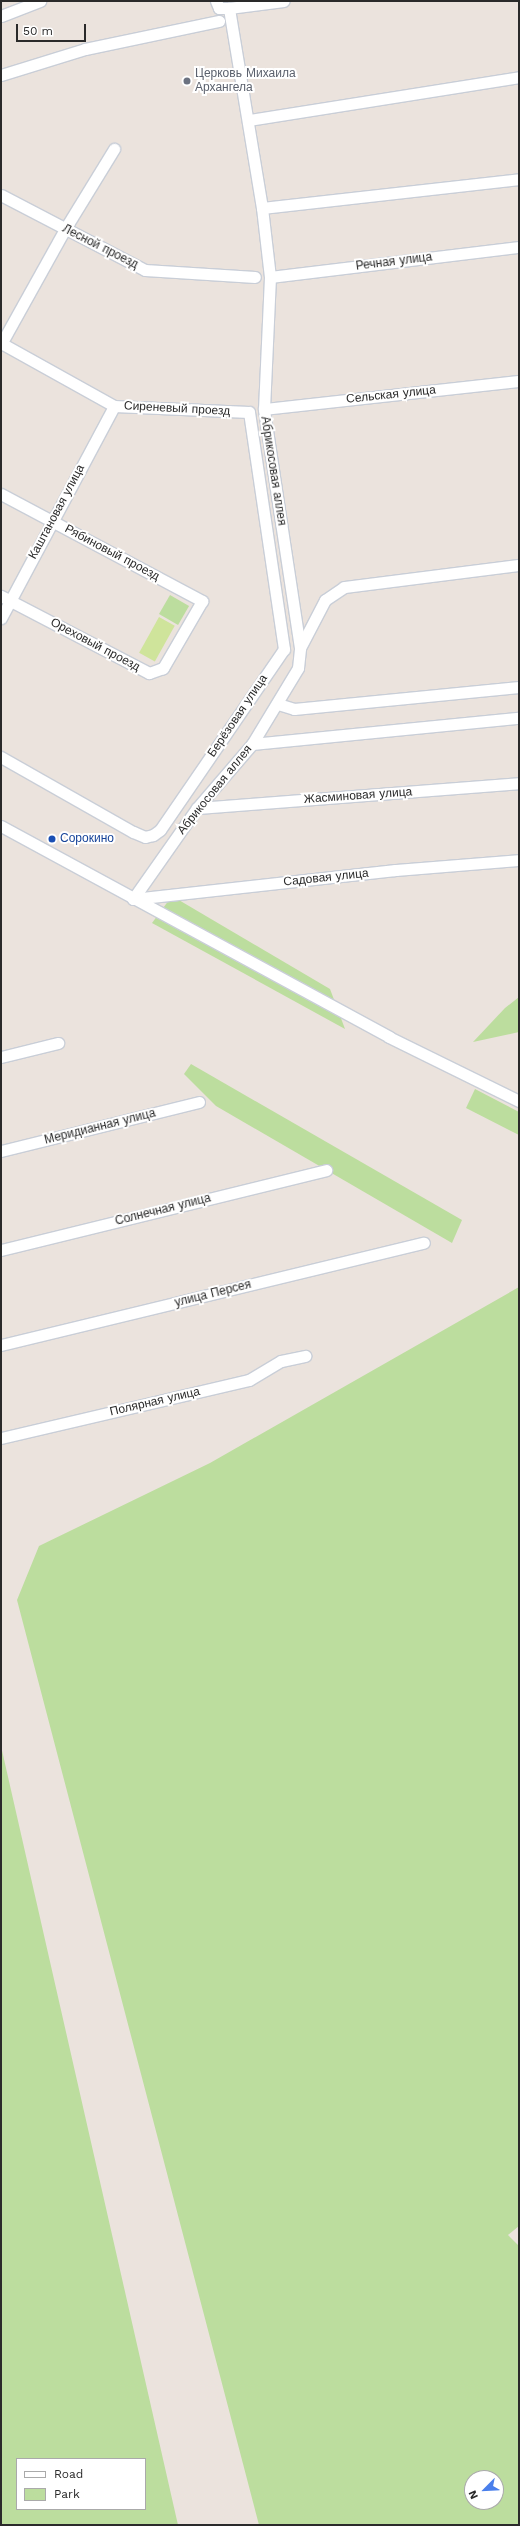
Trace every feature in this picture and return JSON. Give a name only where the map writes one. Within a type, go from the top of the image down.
[{"type":"street","points":[[1,16],[40,1]]},
{"type":"street","points":[[216,1],[219,8],[284,1]]},
{"type":"street","name":"Абрикосовая аллея","points":[[133,899],[197,808],[252,744],[278,704],[298,668],[300,648],[264,409],[270,277],[262,208],[249,139],[248,120],[228,8]]},
{"type":"street","points":[[1,75],[85,49],[219,21]]},
{"type":"street","points":[[248,120],[519,77]]},
{"type":"street","points":[[1,343],[65,229],[114,149]]},
{"type":"street","points":[[262,208],[519,179]]},
{"type":"street","name":"Лесной проезд","points":[[1,195],[145,270],[255,277]]},
{"type":"street","name":"Речная улица","points":[[270,277],[519,247]]},
{"type":"street","name":"Сиреневый проезд","points":[[1,343],[114,406],[249,412]]},
{"type":"street","name":"Сельская улица","points":[[264,409],[519,382]]},
{"type":"street","name":"Каштановая улица","points":[[1,618],[5,598],[52,522],[114,406]]},
{"type":"street","name":"Берёзовая улица","points":[[1,757],[133,832],[145,837],[153,835],[160,830],[284,649],[249,412]]},
{"type":"street","name":"Рябиновый проезд","points":[[1,494],[202,601]]},
{"type":"street","points":[[300,648],[325,600],[344,587],[519,565]]},
{"type":"street","name":"Ореховый проезд","points":[[5,598],[149,673],[163,668],[202,601]]},
{"type":"street","points":[[278,704],[294,709],[519,687]]},
{"type":"street","points":[[252,744],[519,718]]},
{"type":"street","name":"Жасминовая улица","points":[[197,808],[519,783]]},
{"type":"street","points":[[1,826],[389,1037],[519,1102]]},
{"type":"street","name":"Садовая улица","points":[[133,899],[395,870],[519,860]]},
{"type":"street","points":[[1,1057],[58,1043]]},
{"type":"street","name":"Меридианная улица","points":[[1,1151],[199,1102]]},
{"type":"street","name":"Солнечная улица","points":[[1,1250],[326,1170]]},
{"type":"street","name":"улица Персея","points":[[1,1345],[424,1243]]},
{"type":"street","name":"Полярная улица","points":[[1,1438],[249,1380],[282,1362],[305,1356]]},
{"type":"green space","points":[[170,595],[189,606],[178,625],[159,614]]},
{"type":"green space","points":[[159,617],[175,626],[155,662],[139,653]]},
{"type":"green space","points":[[172,896],[330,989],[345,1029],[152,923]]},
{"type":"green space","points":[[519,997],[519,1032],[473,1042],[505,1008]]},
{"type":"green space","points":[[191,1064],[462,1220],[452,1243],[216,1106],[184,1074]]},
{"type":"green space","points":[[475,1089],[519,1112],[519,1135],[466,1108]]},
{"type":"green space","points":[[519,1287],[519,2226],[508,2235],[519,2246],[519,2525],[259,2525],[17,1600],[39,1546],[210,1463]]},
{"type":"green space","points":[[1,1746],[178,2525],[1,2525]]},
{"type":"place","name":"Церковь Михаила Архангела","points":[[187,81]]},
{"type":"place","name":"Сорокино","points":[[52,839]]}]
